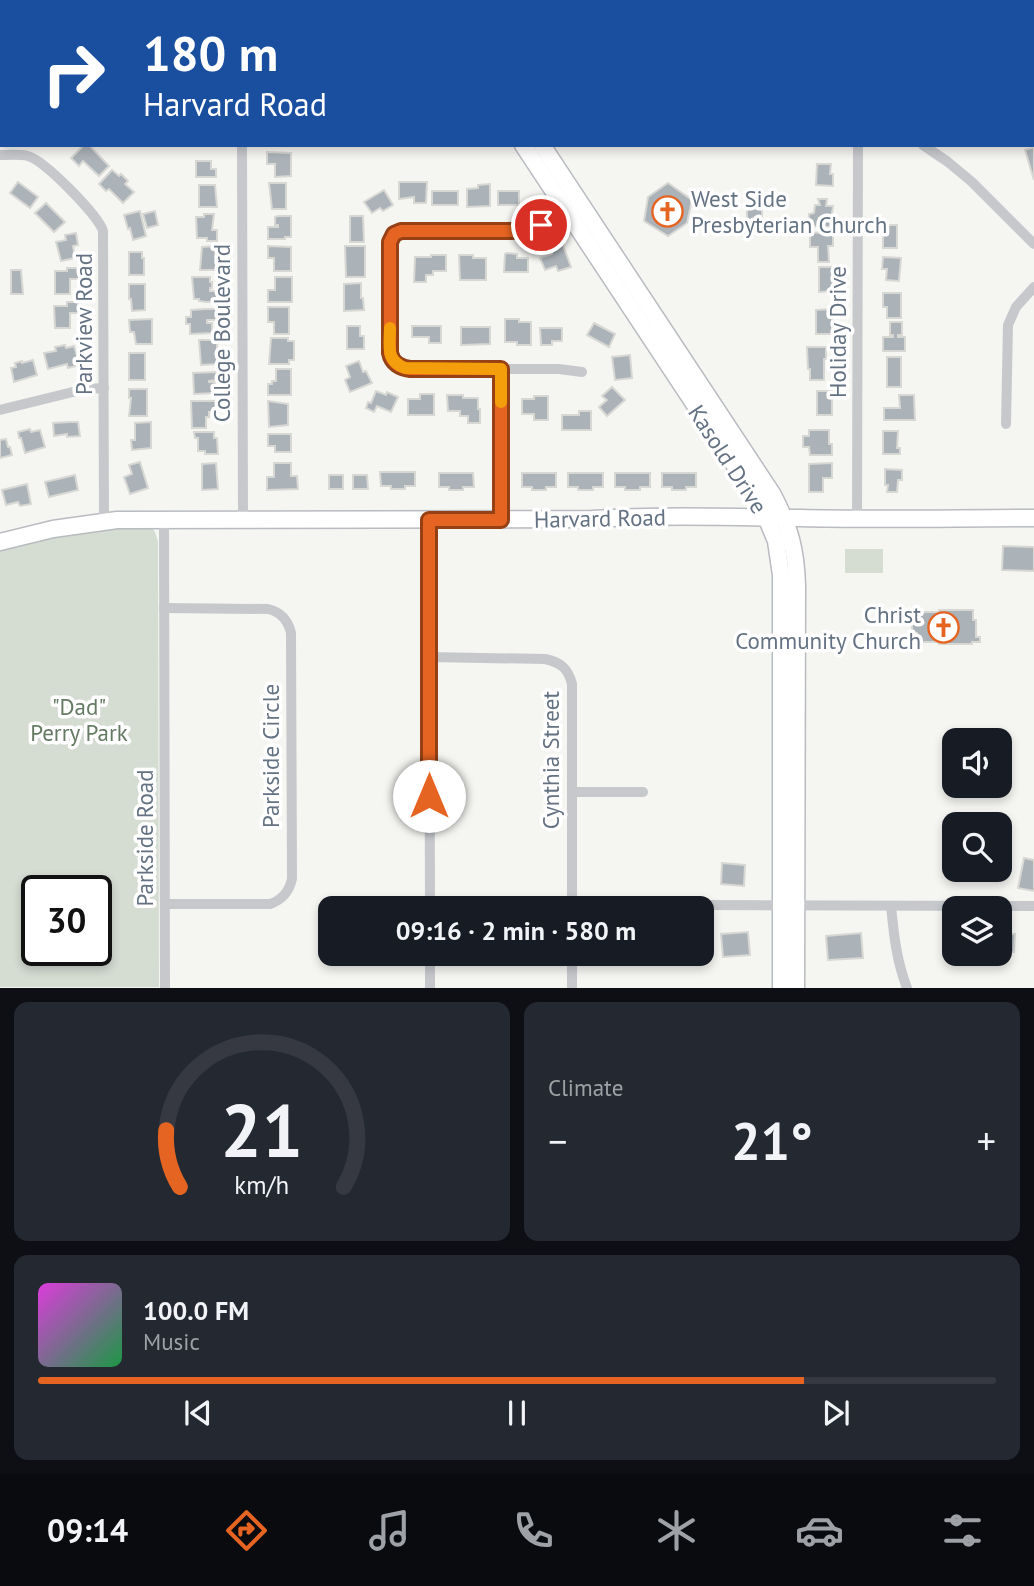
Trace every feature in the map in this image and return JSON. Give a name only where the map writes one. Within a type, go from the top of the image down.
[{"type":"main road","name":"Kasold Drive","points":[[525,147],[573,207],[764,480],[785,518],[794,550],[797,586],[788,905],[781,988]]},
{"type":"main road","name":"Kasold Drive","points":[[543,147],[573,207],[700,415],[753,492],[778,550],[781,575],[788,905],[796,988]]},
{"type":"main road","name":"Harvard Road","points":[[0,542],[52,529],[104,521],[636,517],[1034,519]]},
{"type":"street","name":"College Boulevard","points":[[242,147],[243,520]]},
{"type":"street","name":"Holiday Drive","points":[[858,147],[858,518]]},
{"type":"street","points":[[926,147],[961,172],[1034,244]]},
{"type":"street","name":"Parkview Road","points":[[0,155],[25,155],[47,168],[95,216],[102,228],[104,521]]},
{"type":"street","points":[[573,207],[541,225],[524,230],[405,230],[394,234],[390,246],[390,353],[397,365],[410,369],[559,369],[582,372]]},
{"type":"street","points":[[1006,424],[1008,325],[1016,307],[1034,287]]},
{"type":"street","points":[[501,369],[501,520]]},
{"type":"street","points":[[0,411],[85,389],[104,388]]},
{"type":"street","name":"Parkside Road","points":[[164,520],[165,988]]},
{"type":"street","points":[[429,520],[430,896]]},
{"type":"street","name":"Parkside Circle","points":[[164,608],[268,609],[278,613],[289,626],[292,865],[289,890],[281,899],[270,904],[165,904]]},
{"type":"street","name":"Cynthia Street","points":[[429,657],[545,659],[566,669],[572,684],[572,896]]},
{"type":"street","points":[[572,792],[643,792]]},
{"type":"street","points":[[714,905],[1034,906]]},
{"type":"street","points":[[891,906],[895,951],[907,988]]},
{"type":"street","points":[[430,966],[430,988]]},
{"type":"street","points":[[572,966],[572,988]]},
{"type":"green space","name":"\"Dad\" Perry Park","points":[[143,526],[154,530],[158,541],[159,987],[0,987],[0,547],[101,527]]},
{"type":"green space","points":[[845,549],[883,549],[883,573],[845,573]]},
{"type":"building","points":[[82,147],[91,147],[109,166],[99,176],[83,161],[79,166],[71,158]]},
{"type":"building","points":[[1034,147],[1034,180],[1025,150]]},
{"type":"building","points":[[267,152],[291,153],[291,176],[275,177],[275,164],[267,164]]},
{"type":"building","points":[[196,161],[211,161],[211,169],[216,169],[216,177],[196,177]]},
{"type":"building","points":[[817,164],[831,164],[833,186],[816,185]]},
{"type":"building","points":[[112,170],[128,181],[125,184],[134,192],[123,203],[109,189],[106,191],[99,184]]},
{"type":"building","points":[[18,182],[38,197],[30,208],[10,193]]},
{"type":"building","points":[[399,182],[427,182],[426,203],[414,203],[414,197],[399,199]]},
{"type":"building","points":[[269,183],[286,183],[286,209],[272,209]]},
{"type":"building","name":"West Side Presbyterian Church","points":[[668,183],[692,200],[687,223],[668,236],[644,221],[648,197]]},
{"type":"building","points":[[490,184],[490,206],[467,207],[467,189]]},
{"type":"building","points":[[199,185],[215,185],[217,207],[199,207]]},
{"type":"building","points":[[384,190],[393,205],[372,213],[364,202]]},
{"type":"building","points":[[432,191],[458,191],[458,205],[432,205]]},
{"type":"building","points":[[498,191],[519,191],[519,205],[498,205]]},
{"type":"building","points":[[818,199],[827,199],[826,206],[833,206],[830,227],[808,226],[809,214],[814,213],[815,205],[820,205]]},
{"type":"building","points":[[747,200],[762,200],[762,230],[747,230]]},
{"type":"building","points":[[46,203],[65,222],[54,232],[35,213]]},
{"type":"building","points":[[140,211],[146,236],[133,240],[124,215]]},
{"type":"building","points":[[155,211],[158,225],[147,228],[143,214]]},
{"type":"building","points":[[204,214],[214,214],[212,230],[217,230],[217,241],[197,238],[196,217],[204,217]]},
{"type":"building","points":[[291,216],[291,237],[268,239],[268,227],[278,227],[275,225],[275,217]]},
{"type":"building","points":[[350,216],[363,216],[364,242],[350,242]]},
{"type":"building","points":[[883,225],[897,225],[897,248],[883,248]]},
{"type":"building","points":[[833,232],[833,246],[828,246],[829,262],[818,262],[818,247],[810,247],[810,233]]},
{"type":"building","points":[[76,233],[78,245],[73,246],[75,258],[61,261],[56,242],[66,240],[65,235]]},
{"type":"building","points":[[563,245],[571,267],[558,271],[556,266],[545,270],[540,258],[552,254],[551,250]]},
{"type":"building","points":[[215,246],[216,270],[200,270],[202,247]]},
{"type":"building","points":[[268,246],[291,247],[291,271],[274,271],[274,258],[268,258]]},
{"type":"building","points":[[345,246],[365,246],[365,277],[346,277]]},
{"type":"building","points":[[129,252],[142,252],[144,275],[129,275]]},
{"type":"building","points":[[507,253],[517,254],[517,258],[528,258],[528,272],[504,272]]},
{"type":"building","points":[[446,255],[446,271],[433,271],[433,275],[426,275],[426,282],[414,282],[415,257]]},
{"type":"building","points":[[459,255],[486,258],[486,280],[460,280]]},
{"type":"building","points":[[883,257],[901,258],[899,281],[886,280],[887,269],[882,269]]},
{"type":"building","points":[[819,267],[834,267],[834,291],[819,292]]},
{"type":"building","points":[[67,268],[79,268],[79,279],[70,279],[70,294],[55,294],[55,271],[67,271]]},
{"type":"building","points":[[11,270],[21,270],[23,294],[11,294]]},
{"type":"building","points":[[192,277],[210,277],[210,291],[217,291],[217,302],[194,299]]},
{"type":"building","points":[[275,277],[292,277],[292,302],[268,302],[268,290],[275,290]]},
{"type":"building","points":[[361,283],[364,310],[344,311],[344,284]]},
{"type":"building","points":[[129,284],[145,284],[145,310],[132,311]]},
{"type":"building","points":[[883,293],[901,293],[901,318],[887,318],[887,307],[883,307]]},
{"type":"building","points":[[67,302],[78,302],[78,313],[70,313],[70,328],[55,328],[54,306],[67,306]]},
{"type":"building","points":[[268,307],[289,307],[289,334],[274,334],[274,322],[268,322]]},
{"type":"building","points":[[217,309],[217,320],[207,320],[207,323],[212,323],[212,333],[190,334],[190,324],[186,324],[186,317],[191,317],[191,310]]},
{"type":"building","points":[[832,309],[832,334],[816,334],[816,310]]},
{"type":"building","points":[[152,319],[152,344],[136,344],[134,332],[130,332],[129,320]]},
{"type":"building","points":[[505,319],[531,322],[531,345],[505,342]]},
{"type":"building","points":[[890,322],[902,322],[902,335],[898,337],[905,337],[905,351],[883,351],[883,337],[893,337],[890,335]]},
{"type":"building","points":[[594,323],[615,334],[609,347],[587,335]]},
{"type":"building","points":[[347,326],[360,326],[360,336],[364,336],[364,349],[347,349]]},
{"type":"building","points":[[412,326],[441,326],[441,343],[429,343],[429,337],[412,337]]},
{"type":"building","points":[[461,327],[490,327],[490,344],[461,345]]},
{"type":"building","points":[[540,328],[562,328],[562,341],[541,345]]},
{"type":"building","points":[[271,338],[288,338],[288,341],[294,341],[294,360],[289,360],[289,364],[269,364]]},
{"type":"building","points":[[199,340],[217,340],[217,364],[201,365]]},
{"type":"building","points":[[65,345],[66,348],[74,346],[80,365],[68,368],[67,364],[48,369],[44,353],[56,351],[55,347]]},
{"type":"building","points":[[807,347],[826,347],[824,380],[810,380]]},
{"type":"building","points":[[129,353],[145,353],[145,380],[129,380]]},
{"type":"building","points":[[630,355],[632,378],[615,380],[612,357]]},
{"type":"building","points":[[887,357],[901,357],[901,387],[887,387]]},
{"type":"building","points":[[33,360],[37,375],[14,382],[11,368],[16,367],[15,363]]},
{"type":"building","points":[[359,361],[363,372],[366,371],[372,383],[350,392],[345,380],[350,377],[346,366]]},
{"type":"building","points":[[276,369],[291,369],[291,395],[268,395],[268,384],[276,381]]},
{"type":"building","points":[[217,372],[217,380],[209,382],[217,382],[217,393],[194,394],[193,373]]},
{"type":"building","points":[[612,387],[625,400],[607,416],[599,407],[607,400],[602,396]]},
{"type":"building","points":[[129,389],[147,389],[147,416],[129,416]]},
{"type":"building","points":[[376,391],[398,397],[391,412],[377,406],[374,412],[366,408]]},
{"type":"building","points":[[817,391],[832,391],[832,415],[817,415]]},
{"type":"building","points":[[420,394],[434,394],[434,415],[408,415],[408,399],[420,399]]},
{"type":"building","points":[[447,395],[478,398],[480,423],[468,423],[468,416],[460,416],[460,411],[448,411]]},
{"type":"building","points":[[899,395],[914,395],[915,420],[884,420],[884,408],[900,408]]},
{"type":"building","points":[[534,396],[548,396],[548,420],[534,420],[534,414],[522,414],[522,399],[534,399]]},
{"type":"building","points":[[191,401],[218,401],[218,412],[209,412],[209,417],[206,417],[206,428],[192,428]]},
{"type":"building","points":[[268,401],[288,404],[288,425],[269,427]]},
{"type":"building","points":[[579,411],[591,411],[591,430],[562,430],[562,415],[579,415]]},
{"type":"building","points":[[78,422],[80,436],[54,436],[53,423]]},
{"type":"building","points":[[151,422],[151,448],[132,450],[135,423]]},
{"type":"building","points":[[30,429],[31,432],[40,430],[45,447],[25,453],[18,432]]},
{"type":"building","points":[[809,430],[829,430],[832,455],[810,455],[809,447],[803,447],[803,436],[809,436]]},
{"type":"building","points":[[883,431],[898,431],[897,448],[900,448],[900,454],[883,454]]},
{"type":"building","points":[[194,432],[214,432],[218,454],[198,451],[198,438],[195,438]]},
{"type":"building","points":[[268,434],[291,434],[291,452],[275,452],[275,446],[268,446]]},
{"type":"building","points":[[6,439],[12,455],[0,458],[0,440]]},
{"type":"building","points":[[140,462],[148,488],[130,494],[124,477],[132,474],[129,465]]},
{"type":"building","points":[[216,463],[218,489],[202,490],[202,464]]},
{"type":"building","points":[[274,463],[291,463],[291,476],[297,476],[298,489],[267,490],[267,477],[274,477]]},
{"type":"building","points":[[832,463],[832,478],[823,478],[823,492],[809,492],[809,464]]},
{"type":"building","points":[[885,469],[902,470],[902,480],[898,480],[897,492],[887,492]]},
{"type":"building","points":[[380,472],[415,472],[415,486],[391,489],[391,486],[381,486]]},
{"type":"building","points":[[439,473],[473,473],[474,487],[449,490],[449,487],[439,487]]},
{"type":"building","points":[[522,473],[556,473],[556,487],[532,490],[532,487],[522,487]]},
{"type":"building","points":[[568,473],[603,473],[603,487],[578,490],[578,487],[568,487]]},
{"type":"building","points":[[615,473],[650,473],[650,487],[625,490],[625,487],[615,487]]},
{"type":"building","points":[[662,473],[696,473],[696,487],[672,490],[672,487],[662,487]]},
{"type":"building","points":[[75,475],[78,490],[49,497],[45,482]]},
{"type":"building","points":[[329,475],[343,475],[343,489],[329,489]]},
{"type":"building","points":[[353,475],[367,475],[368,489],[353,489]]},
{"type":"building","points":[[27,484],[31,504],[20,506],[18,502],[6,505],[2,490]]},
{"type":"building","points":[[1003,546],[1034,547],[1034,571],[1002,570]]},
{"type":"building","name":"Christ Community Church","points":[[973,610],[976,637],[980,637],[980,642],[917,642],[917,633],[912,633],[912,622],[917,622],[917,612]]},
{"type":"building","points":[[1024,858],[1034,860],[1034,891],[1018,888]]},
{"type":"building","points":[[722,863],[745,865],[744,886],[721,884]]},
{"type":"building","points":[[748,932],[750,955],[723,957],[721,934]]},
{"type":"building","points":[[861,933],[863,958],[828,960],[826,936]]},
{"type":"building","points":[[1012,934],[1015,934],[1012,952]]},
{"type":"slow traffic","points":[[390,328],[390,353],[400,367],[501,369],[501,402]]},
{"type":"place","name":"West Side Presbyterian Church","points":[[668,211]]},
{"type":"place","name":"Christ Community Church","points":[[944,627]]},
{"type":"route","points":[[429,796],[429,520],[501,520],[501,369],[410,369],[400,367],[393,361],[390,353],[390,242],[394,234],[401,231],[511,231],[541,225]]}]
